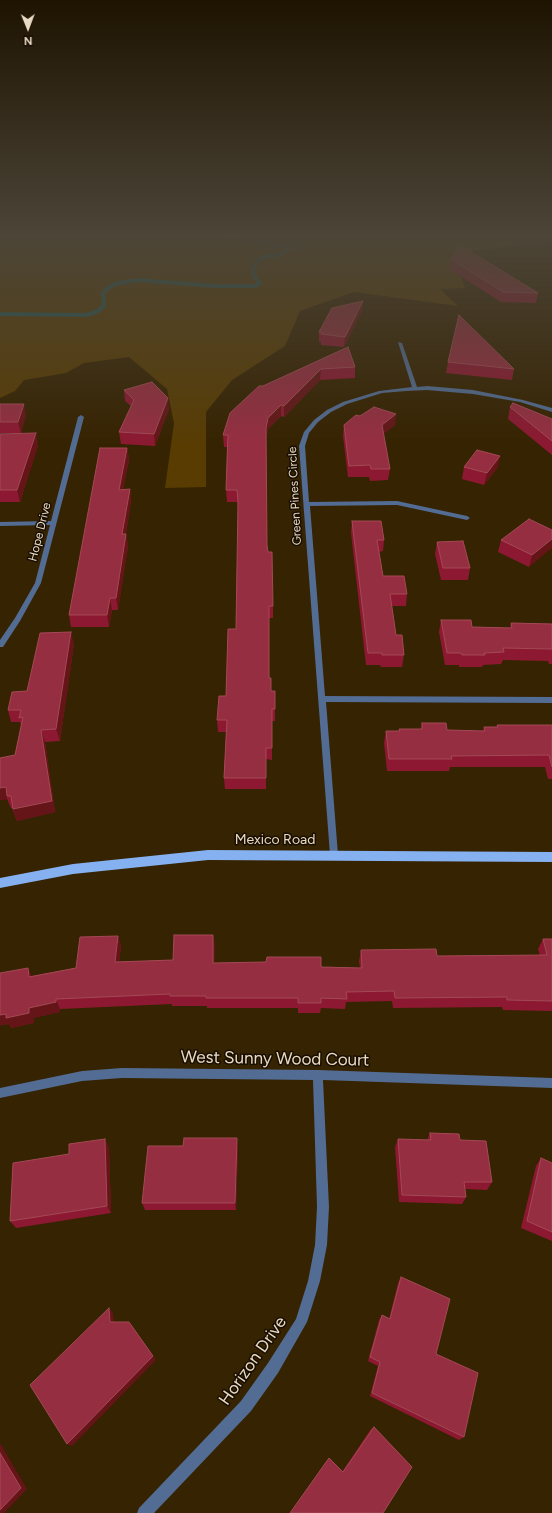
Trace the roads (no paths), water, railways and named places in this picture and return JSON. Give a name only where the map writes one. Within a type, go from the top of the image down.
[{"type":"main road","name":"Mexico Road","points":[[0,883],[73,869],[150,860],[208,856],[334,855],[552,857]]},
{"type":"street","points":[[400,342],[415,389]]},
{"type":"street","name":"Green Pines Circle","points":[[334,855],[302,446],[306,433],[329,411],[360,397],[381,392],[415,389],[448,390],[485,394],[522,401],[552,410]]},
{"type":"street","name":"Hope Drive","points":[[0,645],[38,583],[81,417]]},
{"type":"street","points":[[306,504],[397,503],[467,518]]},
{"type":"street","points":[[0,524],[54,523]]},
{"type":"street","points":[[321,699],[552,700]]},
{"type":"street","name":"West Sunny Wood Court","points":[[0,1093],[82,1076],[122,1073],[318,1075],[552,1083]]},
{"type":"street","name":"Horizon Drive","points":[[144,1513],[246,1406],[273,1368],[301,1322],[314,1281],[321,1245],[323,1207],[318,1075]]},
{"type":"waterway","points":[[0,314],[87,315],[98,311],[104,306]]}]
